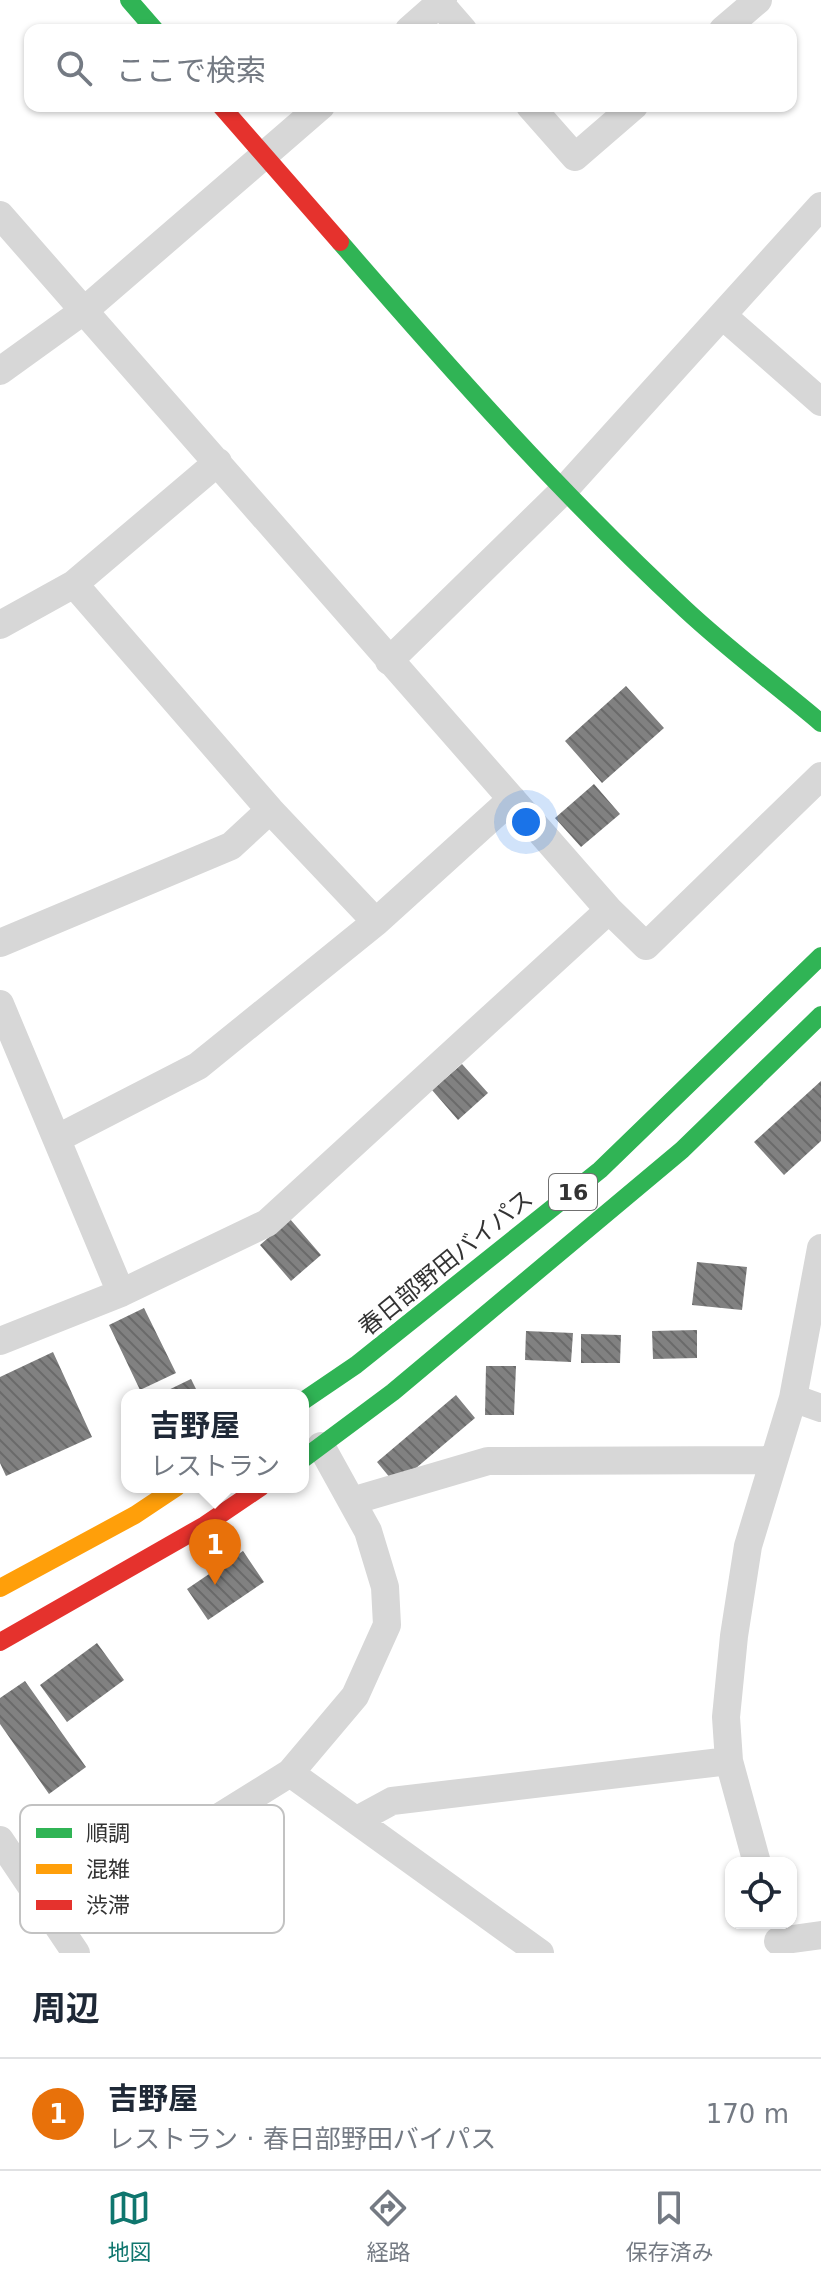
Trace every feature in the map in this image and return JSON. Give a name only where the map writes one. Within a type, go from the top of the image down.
[{"type":"main road","points":[[129,0],[150,24]]},
{"type":"main road","points":[[226,112],[473,393],[564,490],[688,611],[821,723]]},
{"type":"main road","name":"春日部野田バイパス","points":[[309,1397],[356,1365],[600,1170],[821,956]]},
{"type":"main road","name":"16","points":[[312,1452],[393,1392],[682,1150],[821,1015]]},
{"type":"main road","points":[[0,1588],[135,1515],[168,1493]]},
{"type":"main road","points":[[0,1642],[205,1525],[252,1493]]},
{"type":"street","points":[[730,24],[758,0]]},
{"type":"street","points":[[415,24],[440,1],[458,24]]},
{"type":"street","points":[[0,371],[86,309],[314,112]]},
{"type":"street","points":[[535,112],[575,157],[627,112]]},
{"type":"street","points":[[389,661],[564,490],[821,206]]},
{"type":"street","points":[[0,215],[86,309],[389,661],[609,910],[646,946],[821,776]]},
{"type":"street","points":[[723,316],[821,402]]},
{"type":"street","points":[[0,625],[74,584],[218,462]]},
{"type":"street","points":[[74,584],[270,810],[376,922]]},
{"type":"street","points":[[58,1138],[198,1066],[376,922],[512,799]]},
{"type":"street","points":[[0,943],[231,846],[270,810]]},
{"type":"street","points":[[0,1341],[121,1293],[267,1223],[609,910]]},
{"type":"street","points":[[0,1004],[121,1293]]},
{"type":"street","points":[[755,1857],[729,1761],[726,1717],[748,1546],[793,1398],[821,1248]]},
{"type":"street","points":[[793,1398],[821,1408]]},
{"type":"street","points":[[239,1805],[290,1773],[355,1696],[387,1625],[385,1587],[368,1531],[352,1501],[312,1452]]},
{"type":"street","points":[[352,1501],[488,1461],[774,1460]]},
{"type":"street","points":[[357,1820],[392,1801],[729,1761]]},
{"type":"street","points":[[290,1773],[540,1953]]},
{"type":"street","points":[[0,1840],[20,1870]]},
{"type":"street","points":[[63,1933],[76,1953]]},
{"type":"street","points":[[777,1939],[821,1935]]},
{"type":"building","points":[[626,686],[664,728],[602,783],[565,741]]},
{"type":"building","points":[[594,784],[620,814],[581,847],[555,818]]},
{"type":"building","points":[[462,1064],[488,1093],[458,1120],[432,1090]]},
{"type":"building","points":[[821,1081],[821,1141],[784,1175],[754,1142]]},
{"type":"building","points":[[290,1219],[321,1255],[291,1281],[260,1245]]},
{"type":"building","points":[[697,1262],[747,1267],[742,1310],[692,1305]]},
{"type":"building","points":[[144,1308],[176,1373],[140,1389],[109,1325]]},
{"type":"building","points":[[697,1330],[697,1358],[653,1359],[652,1331]]},
{"type":"building","points":[[526,1331],[573,1333],[571,1362],[525,1360]]},
{"type":"building","points":[[581,1334],[621,1335],[620,1363],[581,1363]]},
{"type":"building","points":[[53,1352],[92,1437],[6,1476],[0,1463],[0,1377]]},
{"type":"building","points":[[486,1366],[516,1366],[514,1415],[485,1415]]},
{"type":"building","points":[[191,1379],[196,1389],[170,1389]]},
{"type":"building","points":[[456,1395],[475,1418],[396,1485],[377,1462]]},
{"type":"building","points":[[243,1551],[264,1582],[208,1620],[187,1589]]},
{"type":"building","points":[[97,1643],[124,1680],[67,1722],[40,1685]]},
{"type":"building","points":[[25,1681],[86,1767],[49,1794],[0,1724],[0,1698]]},
{"type":"traffic: fast","points":[[129,0],[150,24]]},
{"type":"traffic: fast","points":[[340,242],[465,384],[595,522],[702,625],[821,723]]},
{"type":"traffic: fast","points":[[309,1397],[356,1365],[600,1170],[821,956]]},
{"type":"traffic: fast","points":[[309,1455],[393,1392],[682,1150],[821,1015]]},
{"type":"traffic: slow","points":[[0,1588],[135,1515],[168,1493]]},
{"type":"traffic: jam","points":[[226,112],[340,242]]},
{"type":"traffic: jam","points":[[0,1642],[205,1525],[252,1493]]},
{"type":"place","name":"吉野屋","points":[[215,1585]]}]
